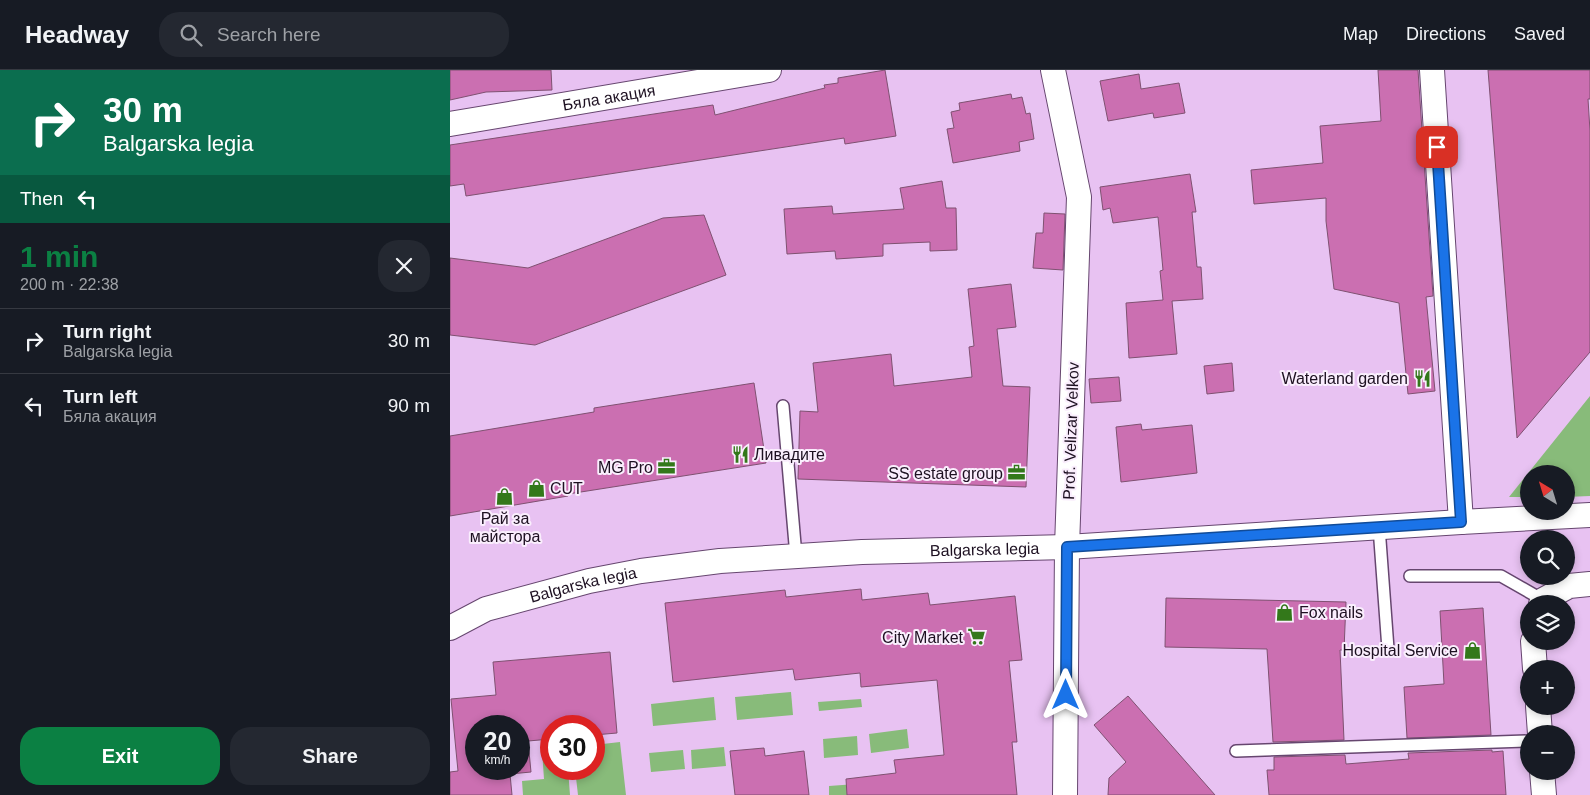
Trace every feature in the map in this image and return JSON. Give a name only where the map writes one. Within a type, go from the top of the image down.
[{"type":"street","name":"Бяла акация","points":[[450,124],[769,70]]},
{"type":"street","name":"Prof. Velizar Velkov","points":[[1053,70],[1079,197],[1067,547],[1066,795]]},
{"type":"street","points":[[1432,70],[1461,522]]},
{"type":"street","name":"Balgarska legia","points":[[450,628],[486,609],[589,581],[641,571],[720,560],[862,552],[1067,547],[1461,522],[1590,516]]},
{"type":"street","points":[[1554,595],[1569,586],[1590,584]]},
{"type":"street","points":[[1543,780],[1544,795]]},
{"type":"lane","points":[[783,406],[796,556]]},
{"type":"lane","points":[[1379,527],[1388,649]]},
{"type":"lane","points":[[1410,576],[1501,576],[1531,595]]},
{"type":"lane","points":[[1236,751],[1520,741]]},
{"type":"green space","points":[[1590,396],[1590,496],[1575,497],[1575,465],[1535,465]]},
{"type":"green space","points":[[1520,483],[1520,497],[1509,497]]},
{"type":"green space","points":[[791,692],[793,715],[737,720],[735,697]]},
{"type":"green space","points":[[714,697],[716,720],[653,726],[651,704]]},
{"type":"green space","points":[[861,699],[862,707],[819,711],[818,702]]},
{"type":"green space","points":[[907,729],[909,748],[871,753],[869,734]]},
{"type":"green space","points":[[857,736],[858,755],[824,758],[823,739]]},
{"type":"green space","points":[[620,742],[626,795],[578,795],[576,780],[605,780],[605,744]]},
{"type":"green space","points":[[724,747],[726,766],[692,769],[691,750]]},
{"type":"green space","points":[[683,750],[685,769],[651,772],[649,753]]},
{"type":"green space","points":[[569,780],[570,795],[523,795],[522,781]]},
{"type":"green space","points":[[856,784],[856,795],[829,795],[829,786]]},
{"type":"building","points":[[450,70],[551,70],[552,90],[486,92],[450,100]]},
{"type":"building","points":[[885,70],[896,136],[845,144],[844,138],[466,196],[464,184],[450,186],[450,145],[713,105],[715,115],[825,88],[824,85],[838,83],[838,78]]},
{"type":"building","points":[[1378,70],[1418,70],[1433,296],[1426,297],[1435,391],[1408,394],[1399,303],[1334,289],[1326,221],[1326,198],[1254,204],[1251,170],[1323,163],[1320,126],[1381,121]]},
{"type":"building","points":[[1488,70],[1590,70],[1590,99],[1588,99],[1590,131],[1590,352],[1517,438]]},
{"type":"building","points":[[1139,74],[1141,89],[1179,83],[1185,113],[1154,118],[1153,113],[1108,121],[1100,81]]},
{"type":"building","points":[[1011,94],[1012,99],[1022,97],[1026,114],[1030,113],[1034,139],[1019,142],[1020,151],[953,163],[947,129],[954,128],[951,112],[960,110],[959,103]]},
{"type":"building","points":[[1190,174],[1196,212],[1192,212],[1197,267],[1201,267],[1203,299],[1172,301],[1177,354],[1129,358],[1126,303],[1163,300],[1160,271],[1163,270],[1158,217],[1113,223],[1110,208],[1103,210],[1100,187]]},
{"type":"building","points":[[942,181],[946,208],[956,208],[957,250],[930,251],[930,242],[883,244],[883,256],[836,259],[835,251],[787,254],[784,209],[832,206],[833,214],[904,209],[900,188]]},
{"type":"building","points":[[1044,213],[1065,214],[1063,270],[1033,268],[1036,233],[1043,233]]},
{"type":"building","points":[[704,215],[726,275],[535,345],[450,335],[450,258],[528,268],[663,218]]},
{"type":"building","points":[[1011,284],[1016,327],[997,329],[1003,386],[1030,387],[1026,487],[798,479],[800,411],[818,412],[813,363],[891,354],[894,386],[972,377],[969,347],[974,346],[968,289]]},
{"type":"building","points":[[1232,363],[1234,391],[1207,394],[1204,366]]},
{"type":"building","points":[[1119,377],[1121,401],[1091,403],[1089,379]]},
{"type":"building","points":[[754,383],[766,463],[568,494],[568,496],[450,516],[450,436],[594,412],[594,408]]},
{"type":"building","points":[[1141,424],[1142,430],[1192,425],[1197,473],[1121,482],[1116,427]]},
{"type":"building","points":[[861,589],[862,600],[928,593],[930,605],[1015,596],[1022,660],[1009,661],[1017,742],[1012,742],[1017,795],[847,795],[846,779],[896,773],[894,760],[944,755],[937,680],[861,687],[860,673],[795,680],[793,669],[673,682],[665,603],[785,590],[786,597]]},
{"type":"building","points":[[1166,598],[1346,602],[1344,650],[1340,650],[1344,740],[1273,742],[1267,649],[1165,647]]},
{"type":"building","points":[[1483,608],[1491,735],[1407,738],[1404,687],[1444,684],[1440,611]]},
{"type":"building","points":[[610,652],[617,733],[605,734],[605,715],[540,715],[540,740],[530,741],[530,715],[465,715],[465,780],[511,780],[512,795],[450,795],[450,772],[458,771],[451,699],[496,695],[493,662]]},
{"type":"building","points":[[1128,696],[1215,795],[1108,795],[1109,778],[1126,762],[1094,725]]},
{"type":"building","points":[[764,748],[765,756],[804,751],[809,795],[735,795],[730,751]]},
{"type":"building","points":[[1492,750],[1492,752],[1503,751],[1506,795],[1269,795],[1267,770],[1274,770],[1274,757],[1345,755],[1346,764],[1409,759],[1408,753]]},
{"type":"place","name":"Waterland garden","points":[[1422,378]]},
{"type":"place","name":"Ливадите","points":[[740,454]]},
{"type":"place","name":"MG Pro","points":[[667,467]]},
{"type":"place","name":"SS estate group","points":[[1017,473]]},
{"type":"place","name":"CUT","points":[[536,488]]},
{"type":"place","name":"Рай за майстора","points":[[505,497]]},
{"type":"place","name":"Fox nails","points":[[1285,612]]},
{"type":"place","name":"City Market","points":[[977,637]]},
{"type":"place","name":"Hospital Service","points":[[1472,650]]},
{"type":"route","points":[[1066,695],[1067,547],[1461,522],[1437,147]]}]
